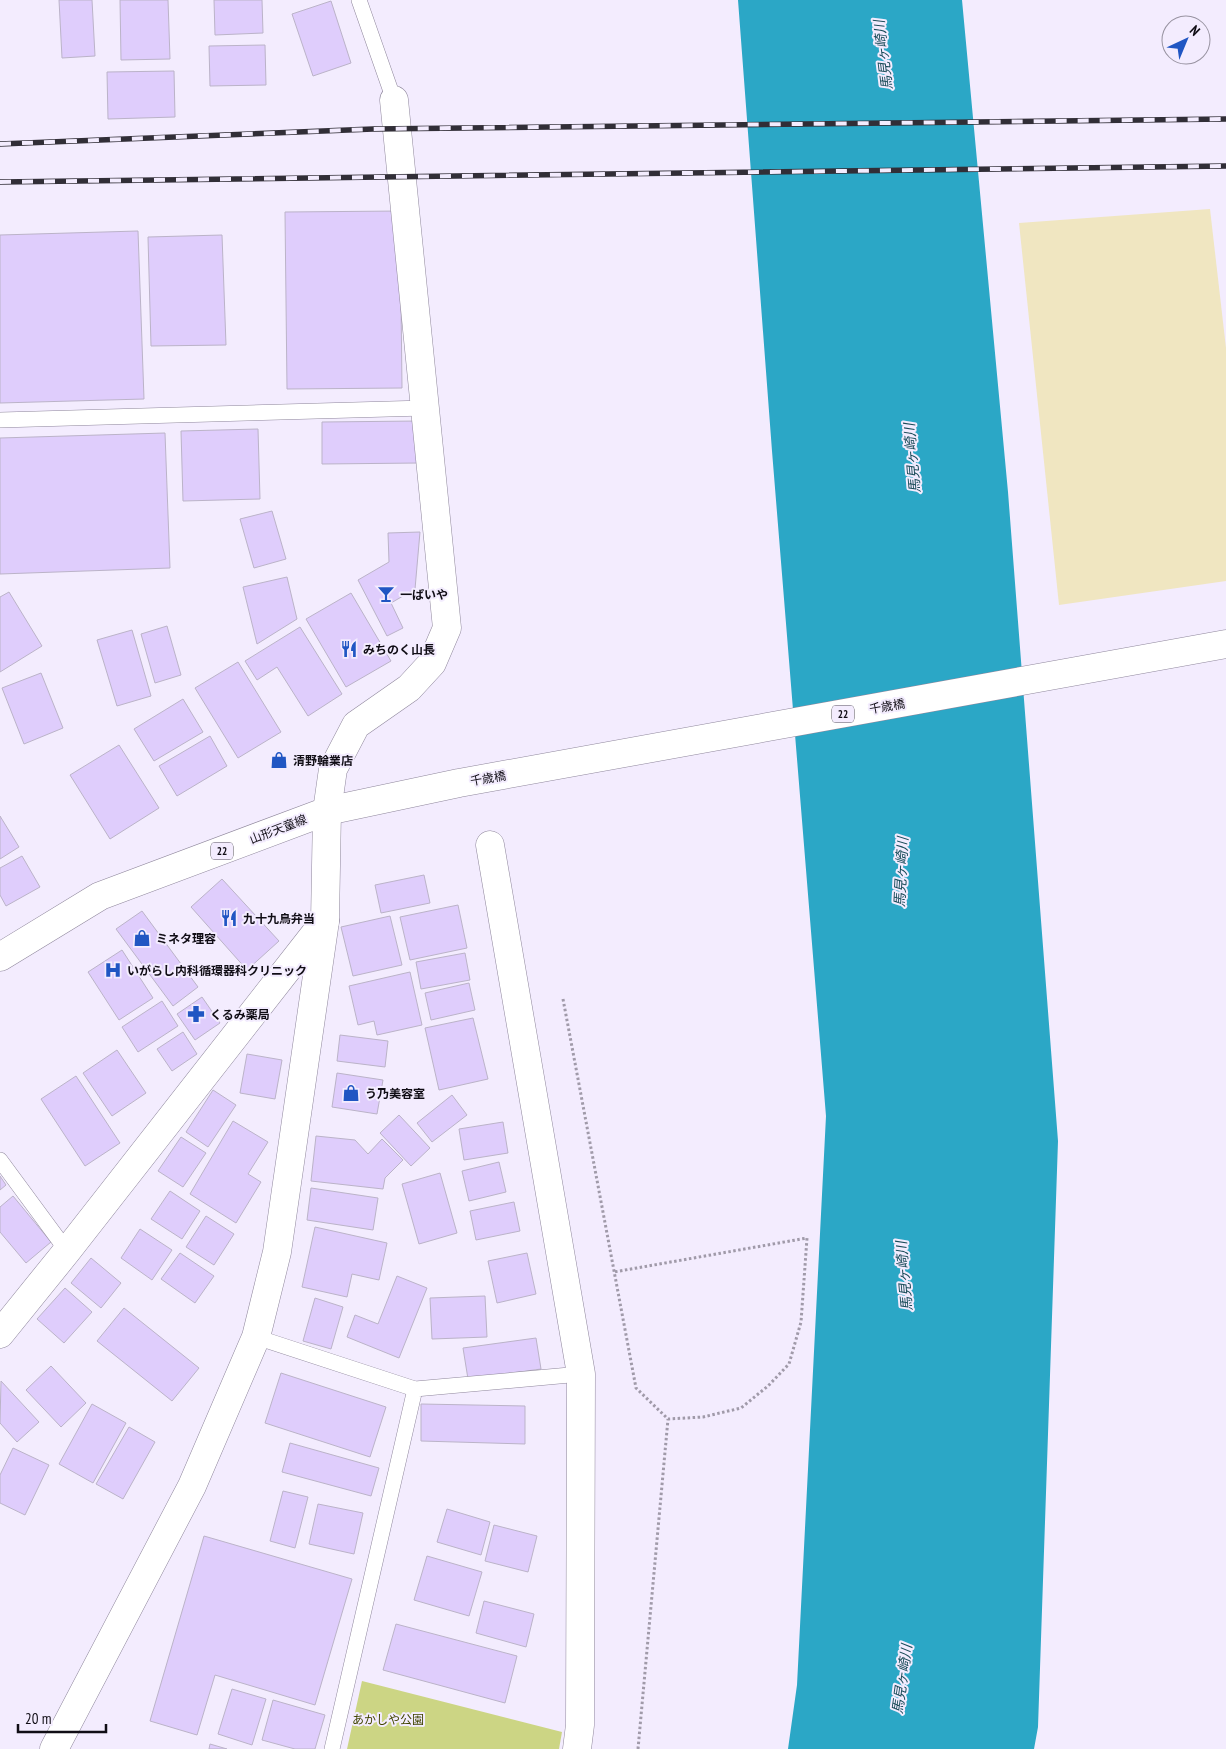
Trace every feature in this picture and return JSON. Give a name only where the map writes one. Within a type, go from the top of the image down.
[{"type":"street","points":[[54,1749],[192,1486],[256,1337],[278,1252],[325,921],[327,811],[333,769],[356,725],[409,688],[432,663],[447,628],[394,100]]},
{"type":"street","name":"千歳橋","points":[[459,784],[1226,644]]},
{"type":"street","name":"山形天童線","points":[[0,957],[100,896],[327,811],[459,784]]},
{"type":"street","points":[[490,845],[581,1374],[580,1725],[576,1749]]},
{"type":"street","points":[[0,1334],[325,921]]},
{"type":"lane","points":[[359,0],[394,100]]},
{"type":"lane","points":[[0,420],[425,408]]},
{"type":"lane","points":[[0,1160],[67,1251]]},
{"type":"lane","points":[[256,1337],[415,1389],[581,1374]]},
{"type":"lane","points":[[332,1749],[415,1389]]},
{"type":"path","points":[[563,999],[614,1272],[636,1388],[668,1419],[703,1417],[741,1408],[768,1386],[790,1364],[801,1322],[807,1238],[614,1272]]},
{"type":"path","points":[[638,1749],[668,1419]]},
{"type":"green space","name":"あかしや公園","points":[[362,1681],[562,1732],[559,1749],[347,1749]]},
{"type":"sand","points":[[1210,209],[1226,348],[1226,581],[1059,605],[1019,223]]},
{"type":"water","name":"馬見ヶ崎川","points":[[738,0],[962,0],[1008,492],[1058,1141],[1038,1727],[1034,1749],[788,1749],[797,1685],[826,1116],[772,451]]},
{"type":"building","points":[[59,0],[92,0],[95,56],[62,58]]},
{"type":"building","points":[[120,0],[168,0],[170,59],[121,60]]},
{"type":"building","points":[[214,0],[262,0],[263,33],[215,35]]},
{"type":"building","points":[[331,1],[351,63],[313,76],[292,14]]},
{"type":"building","points":[[265,45],[266,85],[210,86],[209,46]]},
{"type":"building","points":[[174,71],[175,117],[108,119],[107,72]]},
{"type":"building","points":[[400,211],[402,388],[287,389],[285,212]]},
{"type":"building","points":[[138,231],[144,399],[0,403],[0,235]]},
{"type":"building","points":[[222,235],[226,345],[151,346],[148,237]]},
{"type":"building","points":[[418,421],[419,463],[322,464],[322,422]]},
{"type":"building","points":[[258,429],[260,499],[183,501],[181,431]]},
{"type":"building","points":[[165,433],[170,568],[0,574],[0,438]]},
{"type":"building","points":[[272,511],[286,559],[254,568],[240,519]]},
{"type":"building","points":[[420,532],[415,589],[391,603],[403,628],[387,636],[358,580],[389,562],[388,533]]},
{"type":"building","points":[[287,577],[297,619],[257,644],[243,587]]},
{"type":"building","points":[[9,592],[42,646],[0,672],[0,597]]},
{"type":"building","points":[[351,593],[391,661],[346,687],[306,619]]},
{"type":"building","points":[[167,626],[181,675],[155,683],[141,634]]},
{"type":"building","points":[[300,627],[342,694],[308,716],[277,667],[257,680],[245,661]]},
{"type":"building","points":[[132,630],[151,696],[117,706],[97,640]]},
{"type":"building","points":[[238,662],[281,732],[238,758],[195,688]]},
{"type":"building","points":[[41,673],[63,728],[24,744],[2,688]]},
{"type":"building","points":[[183,699],[203,732],[154,761],[134,729]]},
{"type":"building","points":[[210,736],[227,766],[177,796],[159,766]]},
{"type":"building","points":[[119,745],[159,808],[110,839],[70,775]]},
{"type":"building","points":[[0,816],[19,847],[0,859]]},
{"type":"building","points":[[22,856],[40,887],[6,906],[0,895],[0,868]]},
{"type":"building","points":[[424,875],[430,903],[381,913],[375,885]]},
{"type":"building","points":[[222,879],[279,941],[247,970],[191,907]]},
{"type":"building","points":[[458,905],[467,948],[410,960],[400,917]]},
{"type":"building","points":[[142,911],[198,987],[173,1006],[116,929]]},
{"type":"building","points":[[390,916],[402,965],[353,976],[341,927]]},
{"type":"building","points":[[122,950],[153,998],[119,1020],[88,972]]},
{"type":"building","points":[[465,953],[470,980],[421,989],[416,962]]},
{"type":"building","points":[[410,972],[422,1025],[377,1035],[374,1021],[358,1025],[349,986]]},
{"type":"building","points":[[469,983],[475,1010],[431,1020],[425,993]]},
{"type":"building","points":[[202,997],[220,1023],[195,1040],[177,1014]]},
{"type":"building","points":[[162,1001],[178,1026],[138,1052],[122,1027]]},
{"type":"building","points":[[473,1018],[488,1079],[439,1090],[425,1028]]},
{"type":"building","points":[[183,1032],[197,1054],[172,1071],[157,1049]]},
{"type":"building","points":[[340,1035],[388,1041],[385,1067],[337,1061]]},
{"type":"building","points":[[117,1050],[146,1093],[112,1116],[83,1073]]},
{"type":"building","points":[[247,1054],[282,1060],[275,1099],[240,1093]]},
{"type":"building","points":[[337,1073],[383,1080],[377,1114],[332,1107]]},
{"type":"building","points":[[76,1076],[120,1143],[85,1166],[41,1099]]},
{"type":"building","points":[[213,1090],[236,1105],[208,1147],[186,1132]]},
{"type":"building","points":[[452,1095],[467,1115],[432,1142],[417,1123]]},
{"type":"building","points":[[399,1115],[430,1148],[411,1166],[380,1133]]},
{"type":"building","points":[[233,1121],[268,1142],[248,1174],[261,1182],[236,1223],[190,1194]]},
{"type":"building","points":[[503,1122],[508,1153],[464,1160],[459,1129]]},
{"type":"building","points":[[316,1136],[355,1140],[368,1154],[382,1139],[403,1160],[385,1178],[383,1189],[311,1181]]},
{"type":"building","points":[[181,1137],[206,1153],[183,1187],[158,1171]]},
{"type":"building","points":[[499,1162],[506,1192],[469,1201],[462,1171]]},
{"type":"building","points":[[440,1173],[457,1233],[419,1244],[402,1184]]},
{"type":"building","points":[[0,1176],[6,1185],[0,1190]]},
{"type":"building","points":[[311,1188],[378,1198],[373,1230],[307,1220]]},
{"type":"building","points":[[170,1191],[200,1211],[182,1239],[151,1219]]},
{"type":"building","points":[[13,1196],[51,1242],[26,1263],[0,1232],[0,1207]]},
{"type":"building","points":[[514,1202],[520,1231],[476,1240],[470,1211]]},
{"type":"building","points":[[206,1216],[234,1234],[214,1265],[186,1247]]},
{"type":"building","points":[[315,1227],[387,1243],[379,1280],[352,1274],[347,1297],[302,1287]]},
{"type":"building","points":[[140,1229],[172,1250],[152,1280],[121,1258]]},
{"type":"building","points":[[180,1253],[214,1276],[195,1303],[161,1279]]},
{"type":"building","points":[[527,1253],[536,1294],[497,1303],[488,1261]]},
{"type":"building","points":[[91,1258],[121,1283],[101,1308],[71,1283]]},
{"type":"building","points":[[397,1276],[427,1288],[399,1358],[347,1337],[355,1315],[378,1324]]},
{"type":"building","points":[[65,1288],[92,1312],[64,1343],[37,1319]]},
{"type":"building","points":[[485,1296],[487,1337],[432,1339],[430,1298]]},
{"type":"building","points":[[315,1298],[343,1307],[331,1349],[303,1341]]},
{"type":"building","points":[[124,1308],[199,1368],[172,1401],[97,1341]]},
{"type":"building","points":[[536,1338],[541,1369],[468,1379],[463,1348]]},
{"type":"building","points":[[51,1366],[86,1403],[61,1427],[26,1390]]},
{"type":"building","points":[[281,1373],[386,1407],[370,1457],[265,1423]]},
{"type":"building","points":[[1,1381],[39,1422],[17,1442],[0,1423]]},
{"type":"building","points":[[92,1404],[126,1423],[93,1483],[59,1464]]},
{"type":"building","points":[[421,1404],[525,1406],[525,1444],[421,1441]]},
{"type":"building","points":[[129,1427],[155,1442],[123,1499],[96,1484]]},
{"type":"building","points":[[290,1443],[379,1468],[371,1496],[282,1472]]},
{"type":"building","points":[[13,1448],[49,1465],[25,1515],[0,1503],[0,1475]]},
{"type":"building","points":[[283,1491],[308,1497],[295,1548],[270,1541]]},
{"type":"building","points":[[318,1504],[363,1513],[354,1554],[309,1544]]},
{"type":"building","points":[[447,1509],[490,1522],[481,1555],[437,1542]]},
{"type":"building","points":[[494,1525],[537,1536],[528,1572],[485,1561]]},
{"type":"building","points":[[204,1536],[352,1579],[315,1705],[215,1675],[197,1735],[150,1721]]},
{"type":"building","points":[[427,1556],[482,1572],[469,1616],[414,1600]]},
{"type":"building","points":[[484,1601],[534,1614],[526,1647],[476,1633]]},
{"type":"building","points":[[396,1624],[517,1656],[505,1703],[383,1670]]},
{"type":"building","points":[[232,1689],[266,1699],[252,1745],[218,1734]]},
{"type":"building","points":[[273,1700],[325,1715],[315,1749],[295,1749],[262,1740]]},
{"type":"building","points":[[210,1744],[227,1749],[209,1749]]},
{"type":"railway","points":[[0,144],[373,129],[1226,119]]},
{"type":"railway","points":[[0,182],[1226,166]]},
{"type":"place","name":"一ぱいや","points":[[386,594]]},
{"type":"place","name":"みちのく山長","points":[[349,649]]},
{"type":"place","name":"清野輪業店","points":[[279,760]]},
{"type":"place","name":"九十九鳥弁当","points":[[229,918]]},
{"type":"place","name":"ミネタ理容","points":[[142,938]]},
{"type":"place","name":"いがらし内科循環器科クリニック","points":[[113,970]]},
{"type":"place","name":"くるみ薬局","points":[[196,1014]]},
{"type":"place","name":"う乃美容室","points":[[351,1093]]}]
